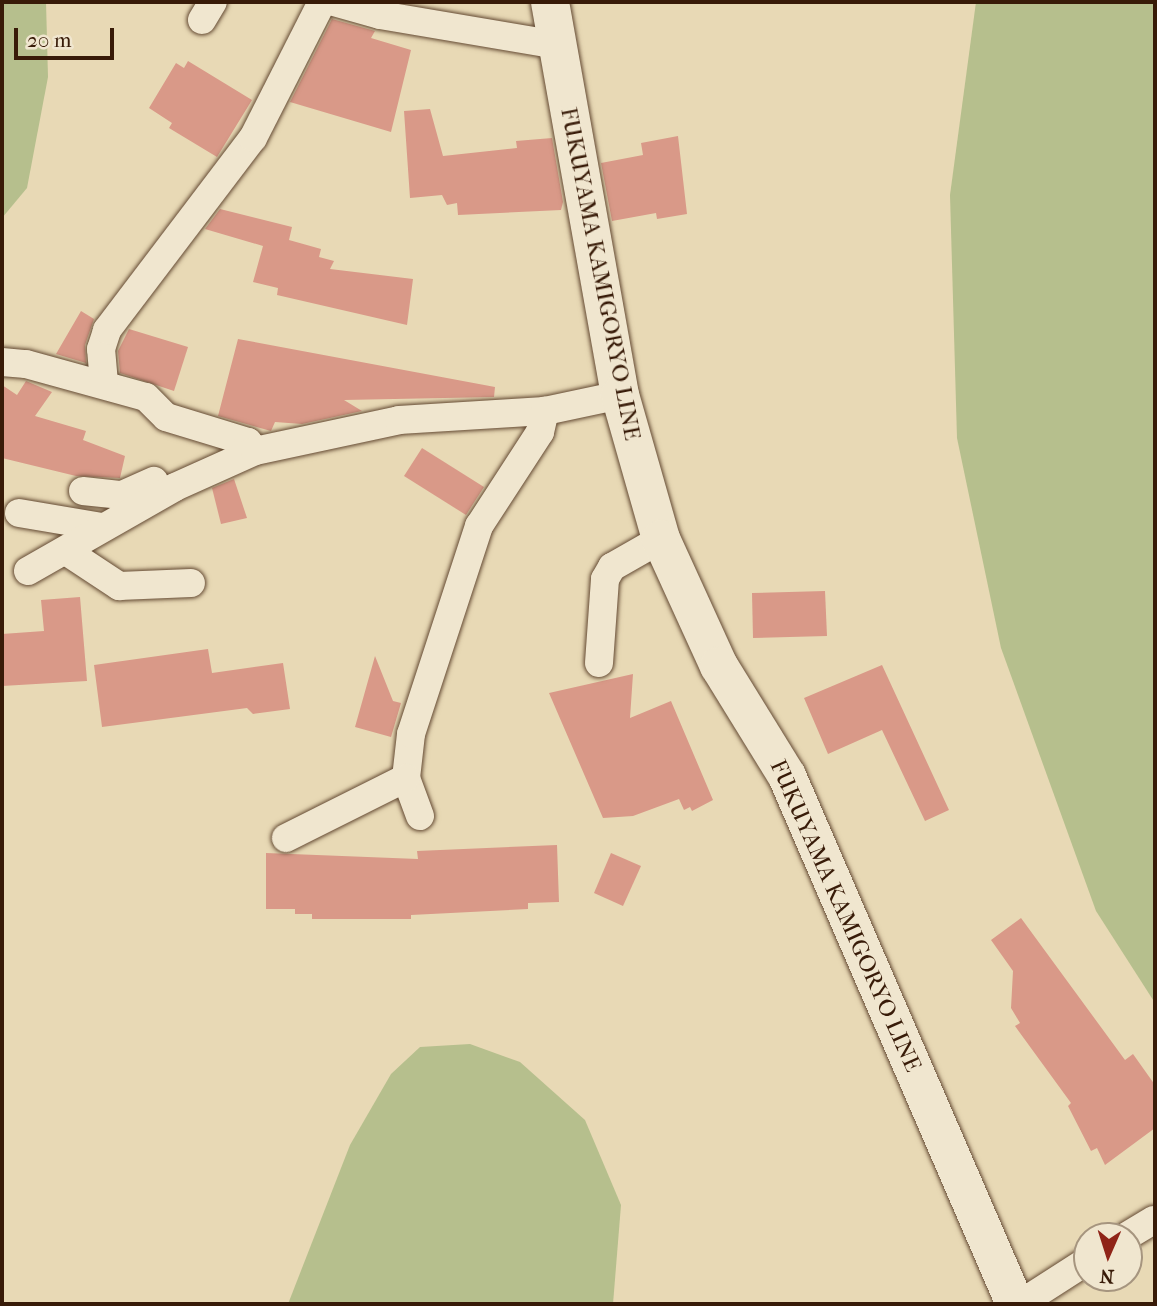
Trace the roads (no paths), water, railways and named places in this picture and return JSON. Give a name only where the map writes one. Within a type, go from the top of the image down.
[{"type":"main road","name":"FUKUYAMA KAMIGORYO LINE","points":[[550,2],[620,395],[662,539],[719,666],[787,776],[1018,1304]]},
{"type":"street","points":[[104,383],[101,349],[107,330],[253,138],[322,2]]},
{"type":"street","points":[[334,2],[380,15],[557,45]]},
{"type":"street","points":[[2,362],[104,383],[146,397],[166,417],[248,442],[255,451]]},
{"type":"street","points":[[28,571],[175,487],[255,451],[399,420],[545,411],[620,395]]},
{"type":"street","points":[[420,816],[406,778],[411,734],[479,526],[540,432],[545,411]]},
{"type":"street","points":[[83,491],[122,495],[166,480],[175,487]]},
{"type":"street","points":[[19,513],[102,527]]},
{"type":"street","points":[[599,663],[605,579],[612,567],[662,539]]},
{"type":"street","points":[[66,551],[120,586],[191,583]]},
{"type":"street","points":[[286,838],[406,778]]},
{"type":"street","points":[[1018,1304],[1073,1270]]}]
